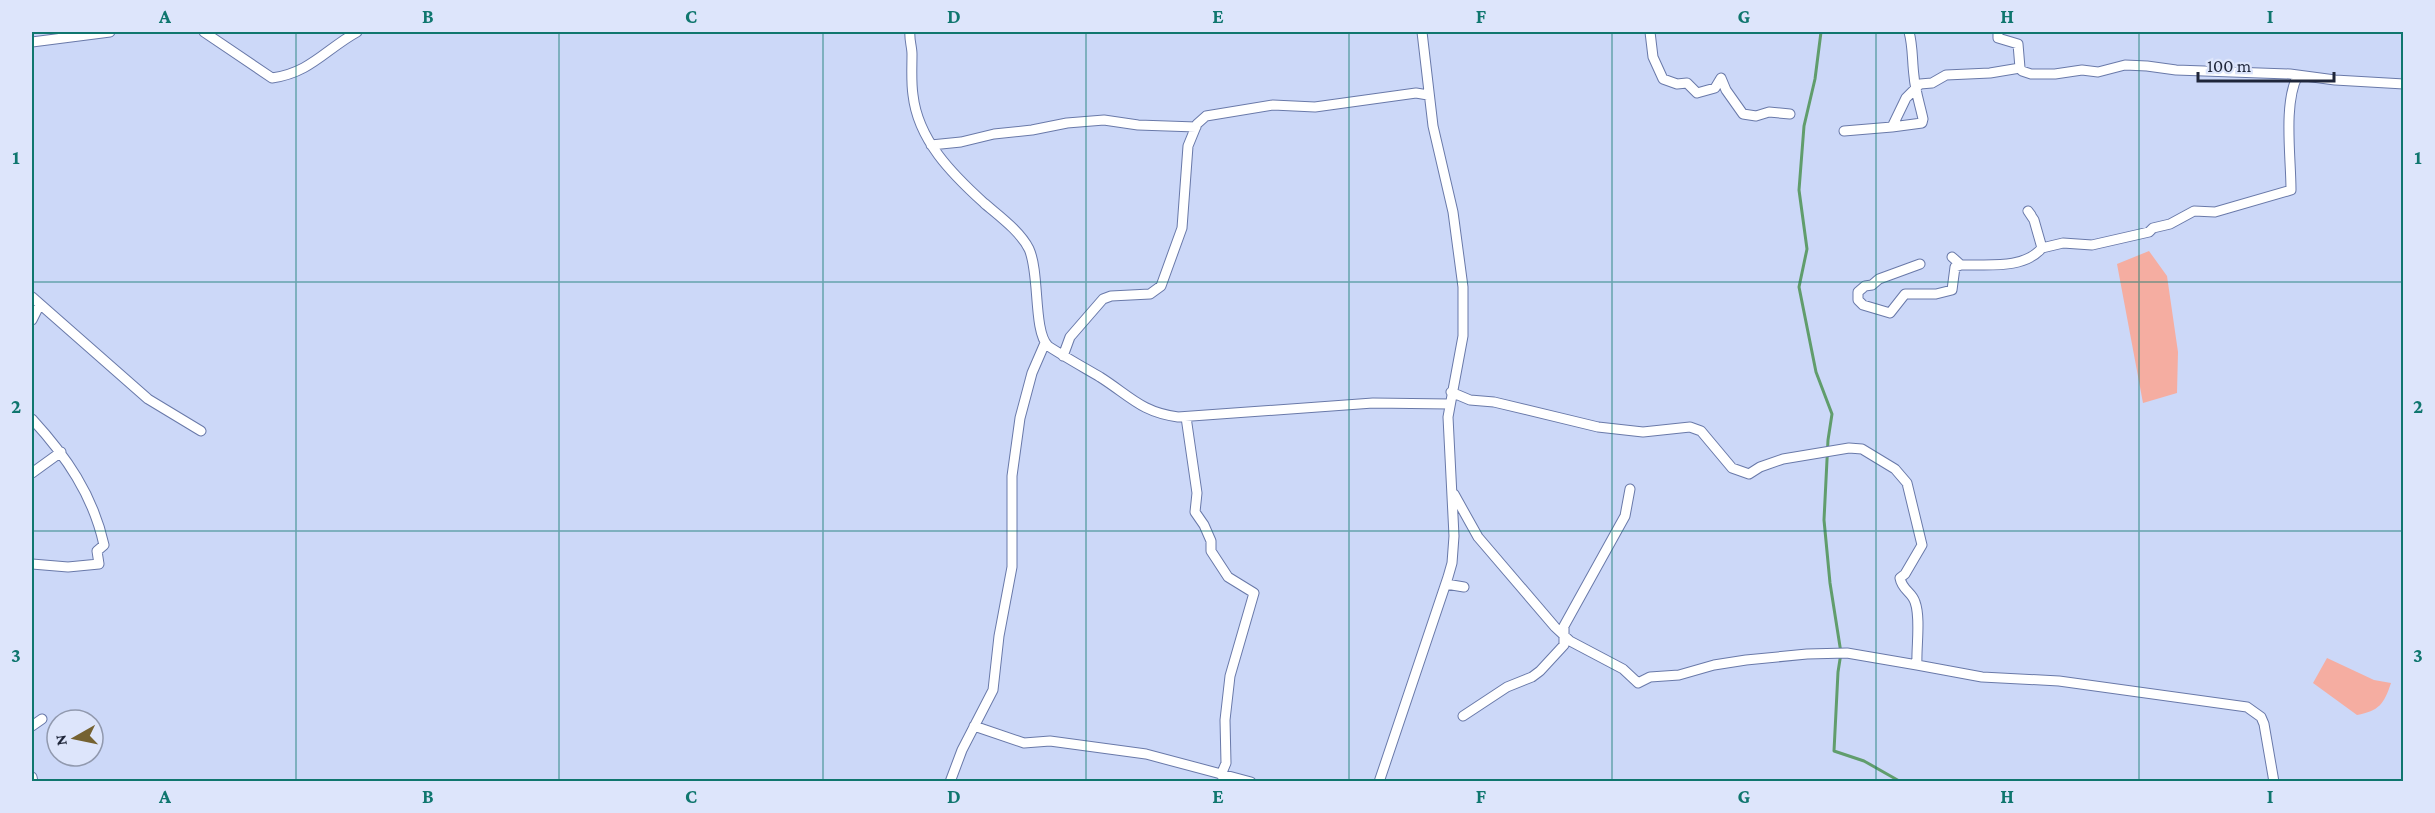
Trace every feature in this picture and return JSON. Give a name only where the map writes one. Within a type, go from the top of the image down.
[{"type":"street","points":[[32,42],[110,32]]},
{"type":"street","points":[[204,32],[272,78],[301,71],[357,32]]},
{"type":"street","points":[[910,32],[913,95],[917,116],[931,145],[972,193],[1016,232],[1029,248],[1039,321],[1045,344],[1032,373],[1020,418],[1012,476],[1012,567],[999,636],[993,690],[974,726],[950,782]]},
{"type":"street","points":[[1650,32],[1653,57],[1663,79],[1677,84],[1687,83],[1697,93],[1715,88],[1721,78],[1726,90],[1743,114],[1756,116],[1768,112],[1790,114]]},
{"type":"street","points":[[1844,131],[1922,123],[1910,32]]},
{"type":"street","points":[[1998,32],[1998,38],[2018,44],[2020,68],[2031,74],[2082,70],[2098,72],[2125,65],[2213,72],[2298,75],[2335,80],[2403,84]]},
{"type":"street","points":[[1379,782],[1446,584],[1453,551],[1448,447],[1449,404],[1463,328],[1462,272],[1428,95],[1423,33]]},
{"type":"street","points":[[1892,127],[1906,98],[1920,84],[1932,83],[1947,75],[1990,73],[2020,68]]},
{"type":"street","points":[[1920,264],[1865,286],[1858,292],[1858,300],[1863,305],[1890,313],[1905,294],[1936,294],[1952,290],[1955,267],[1961,265],[2020,262],[2034,258],[2042,248],[2063,243],[2092,245],[2149,232],[2153,228],[2170,224],[2194,211],[2215,212],[2291,190],[2289,101],[2292,85],[2298,75]]},
{"type":"street","points":[[1063,356],[1070,337],[1104,299],[1111,296],[1150,294],[1161,285],[1182,228],[1188,146],[1196,127],[1206,116],[1273,105],[1303,107],[1416,93],[1428,95]]},
{"type":"street","points":[[931,145],[1067,123],[1104,120],[1138,125],[1196,127]]},
{"type":"street","points":[[2031,215],[2028,211],[2034,220],[2042,248]]},
{"type":"street","points":[[1952,257],[1961,265]]},
{"type":"street","points":[[32,297],[148,399],[201,431]]},
{"type":"street","points":[[32,320],[40,304]]},
{"type":"street","points":[[1045,344],[1100,377],[1143,408],[1162,415],[1186,417],[1344,404],[1402,402],[1449,404]]},
{"type":"street","points":[[1451,392],[1470,400],[1494,402],[1598,427],[1643,432],[1690,427],[1701,431],[1732,468],[1749,474],[1760,467],[1783,459],[1850,448],[1865,452],[1894,470],[1907,483],[1922,542],[1919,552],[1900,579],[1903,588],[1915,600],[1917,665]]},
{"type":"street","points":[[1186,417],[1197,493],[1195,512],[1211,541],[1211,551],[1228,577],[1254,592],[1230,676],[1225,720],[1226,763],[1221,775]]},
{"type":"street","points":[[32,419],[61,452],[83,486],[99,525],[104,545],[97,552],[99,564],[68,567],[32,564]]},
{"type":"street","points":[[32,473],[61,452]]},
{"type":"street","points":[[1451,489],[1478,537],[1565,638],[1623,669],[1638,683],[1650,677],[1679,675],[1714,665],[1746,660],[1847,653],[1982,677],[2059,681],[2247,707],[2261,717],[2264,724],[2274,782]]},
{"type":"street","points":[[1462,716],[1507,687],[1532,677],[1562,648],[1565,638],[1564,626],[1625,516],[1630,489]]},
{"type":"street","points":[[1446,584],[1464,587]]},
{"type":"street","points":[[32,726],[42,719]]},
{"type":"street","points":[[974,726],[1024,743],[1050,741],[1118,749],[1180,762],[1251,782]]},
{"type":"street","points":[[32,777],[33,782]]},
{"type":"shaded area","points":[[2149,251],[2167,276],[2178,352],[2177,393],[2143,403],[2117,264]]},
{"type":"shaded area","points":[[2327,658],[2374,680],[2391,683],[2380,705],[2376,709],[2357,715],[2313,683]]},
{"type":"waterway","points":[[1821,32],[1815,79],[1804,126],[1799,190],[1807,249],[1799,287],[1816,372],[1832,414],[1828,440],[1824,520],[1830,583],[1841,653],[1834,751],[1864,761],[1901,782]]}]
